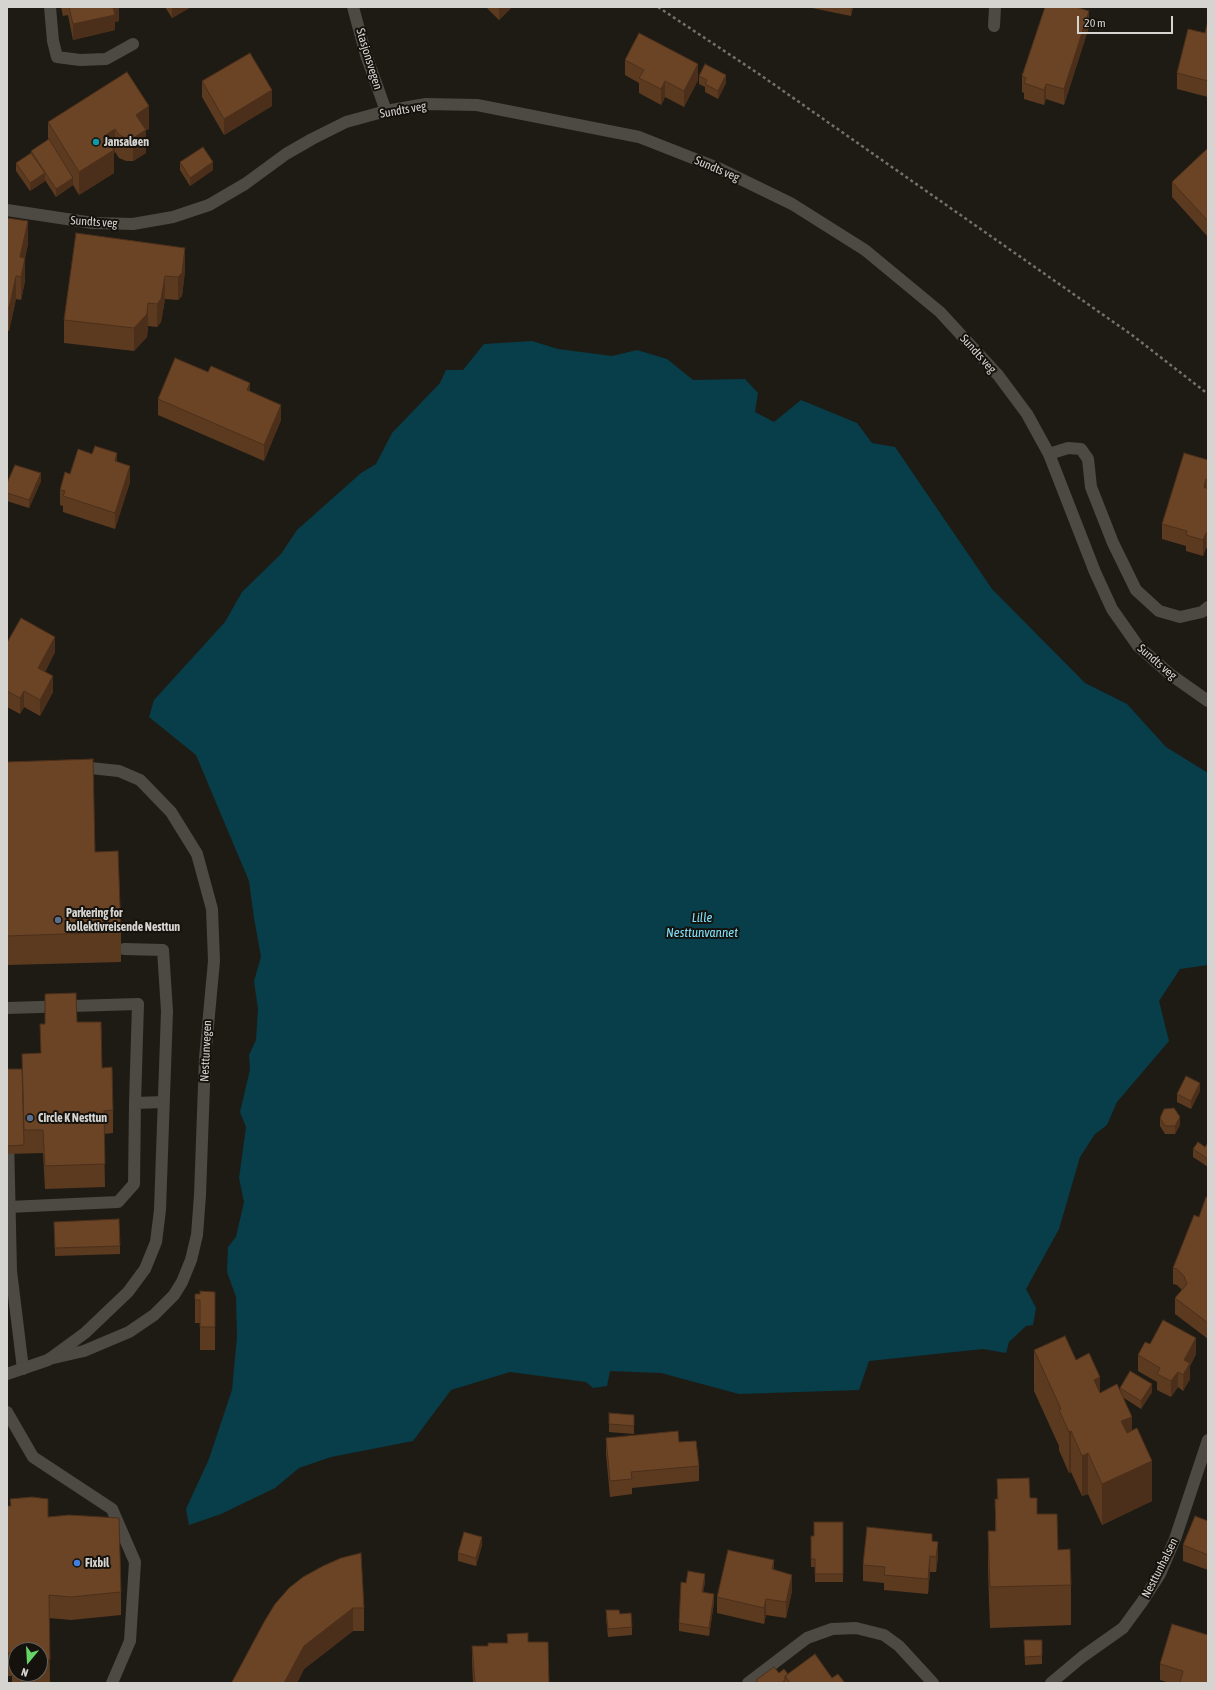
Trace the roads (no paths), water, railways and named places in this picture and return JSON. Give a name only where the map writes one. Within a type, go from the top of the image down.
[{"type":"street","points":[[50,7],[53,41],[57,57],[80,60],[106,59],[133,44]]},
{"type":"street","name":"Stasjonsvegen","points":[[353,7],[366,55],[386,111]]},
{"type":"street","points":[[994,26],[995,7]]},
{"type":"street","name":"Sundts veg","points":[[7,210],[92,223],[133,224],[173,217],[209,205],[245,184],[286,154],[312,138],[346,122],[386,111],[426,104],[477,105],[638,137],[718,168],[792,204],[865,250],[940,312],[998,375],[1027,414],[1049,454],[1095,572],[1112,609],[1138,646],[1171,675],[1208,701]]},
{"type":"street","points":[[1049,454],[1068,448],[1081,450],[1088,459],[1091,486],[1113,543],[1136,590],[1159,611],[1180,617],[1202,612],[1208,607]]},
{"type":"street","name":"Nesttunvegen","points":[[48,1360],[84,1351],[129,1332],[154,1315],[174,1295],[182,1282],[191,1260],[197,1235],[205,1058],[214,961],[212,909],[197,854],[172,812],[140,780],[119,771],[90,768],[67,772]]},
{"type":"street","points":[[7,1374],[48,1360],[85,1333],[128,1292],[145,1269],[156,1242],[160,1210],[167,1011],[163,950],[124,948]]},
{"type":"street","points":[[7,1008],[138,1004],[134,1184],[118,1202],[8,1206]]},
{"type":"street","points":[[135,1103],[163,1102]]},
{"type":"street","points":[[7,1127],[11,1271],[23,1369]]},
{"type":"street","points":[[7,1412],[33,1457],[112,1509],[135,1562],[130,1641],[112,1683]]},
{"type":"street","name":"Nesttunhalsen","points":[[1051,1683],[1082,1657],[1123,1628],[1142,1602],[1160,1574],[1175,1539],[1208,1440]]},
{"type":"street","points":[[748,1683],[807,1638],[832,1629],[856,1628],[884,1635],[899,1646],[933,1683]]},
{"type":"water","name":"Lille Nesttunvannet","points":[[532,341],[558,349],[612,356],[637,350],[667,359],[693,380],[745,379],[758,393],[755,412],[774,422],[801,400],[857,423],[872,443],[895,447],[992,589],[1085,683],[1127,704],[1166,747],[1208,773],[1208,965],[1180,969],[1159,1001],[1169,1041],[1117,1102],[1107,1125],[1095,1134],[1080,1157],[1059,1229],[1026,1289],[1036,1308],[1033,1325],[1026,1326],[1009,1342],[1006,1353],[983,1349],[869,1361],[859,1390],[739,1394],[661,1373],[610,1371],[607,1386],[593,1388],[586,1382],[510,1372],[451,1390],[413,1441],[331,1457],[299,1468],[275,1488],[221,1514],[189,1525],[186,1509],[209,1459],[232,1390],[237,1337],[236,1297],[227,1272],[228,1247],[236,1237],[244,1202],[239,1178],[246,1127],[240,1112],[250,1070],[249,1055],[256,1040],[258,1009],[254,981],[261,957],[249,881],[196,755],[149,717],[154,700],[225,622],[242,592],[281,554],[297,530],[361,473],[376,464],[392,433],[440,383],[446,370],[463,370],[484,344]]},
{"type":"place","name":"Jansaløen","points":[[96,142]]},
{"type":"place","name":"Parkering for kollektivreisende Nesttun","points":[[58,920]]},
{"type":"place","name":"Circle K Nesttun","points":[[30,1118]]},
{"type":"place","name":"Fixbil","points":[[77,1563]]}]
